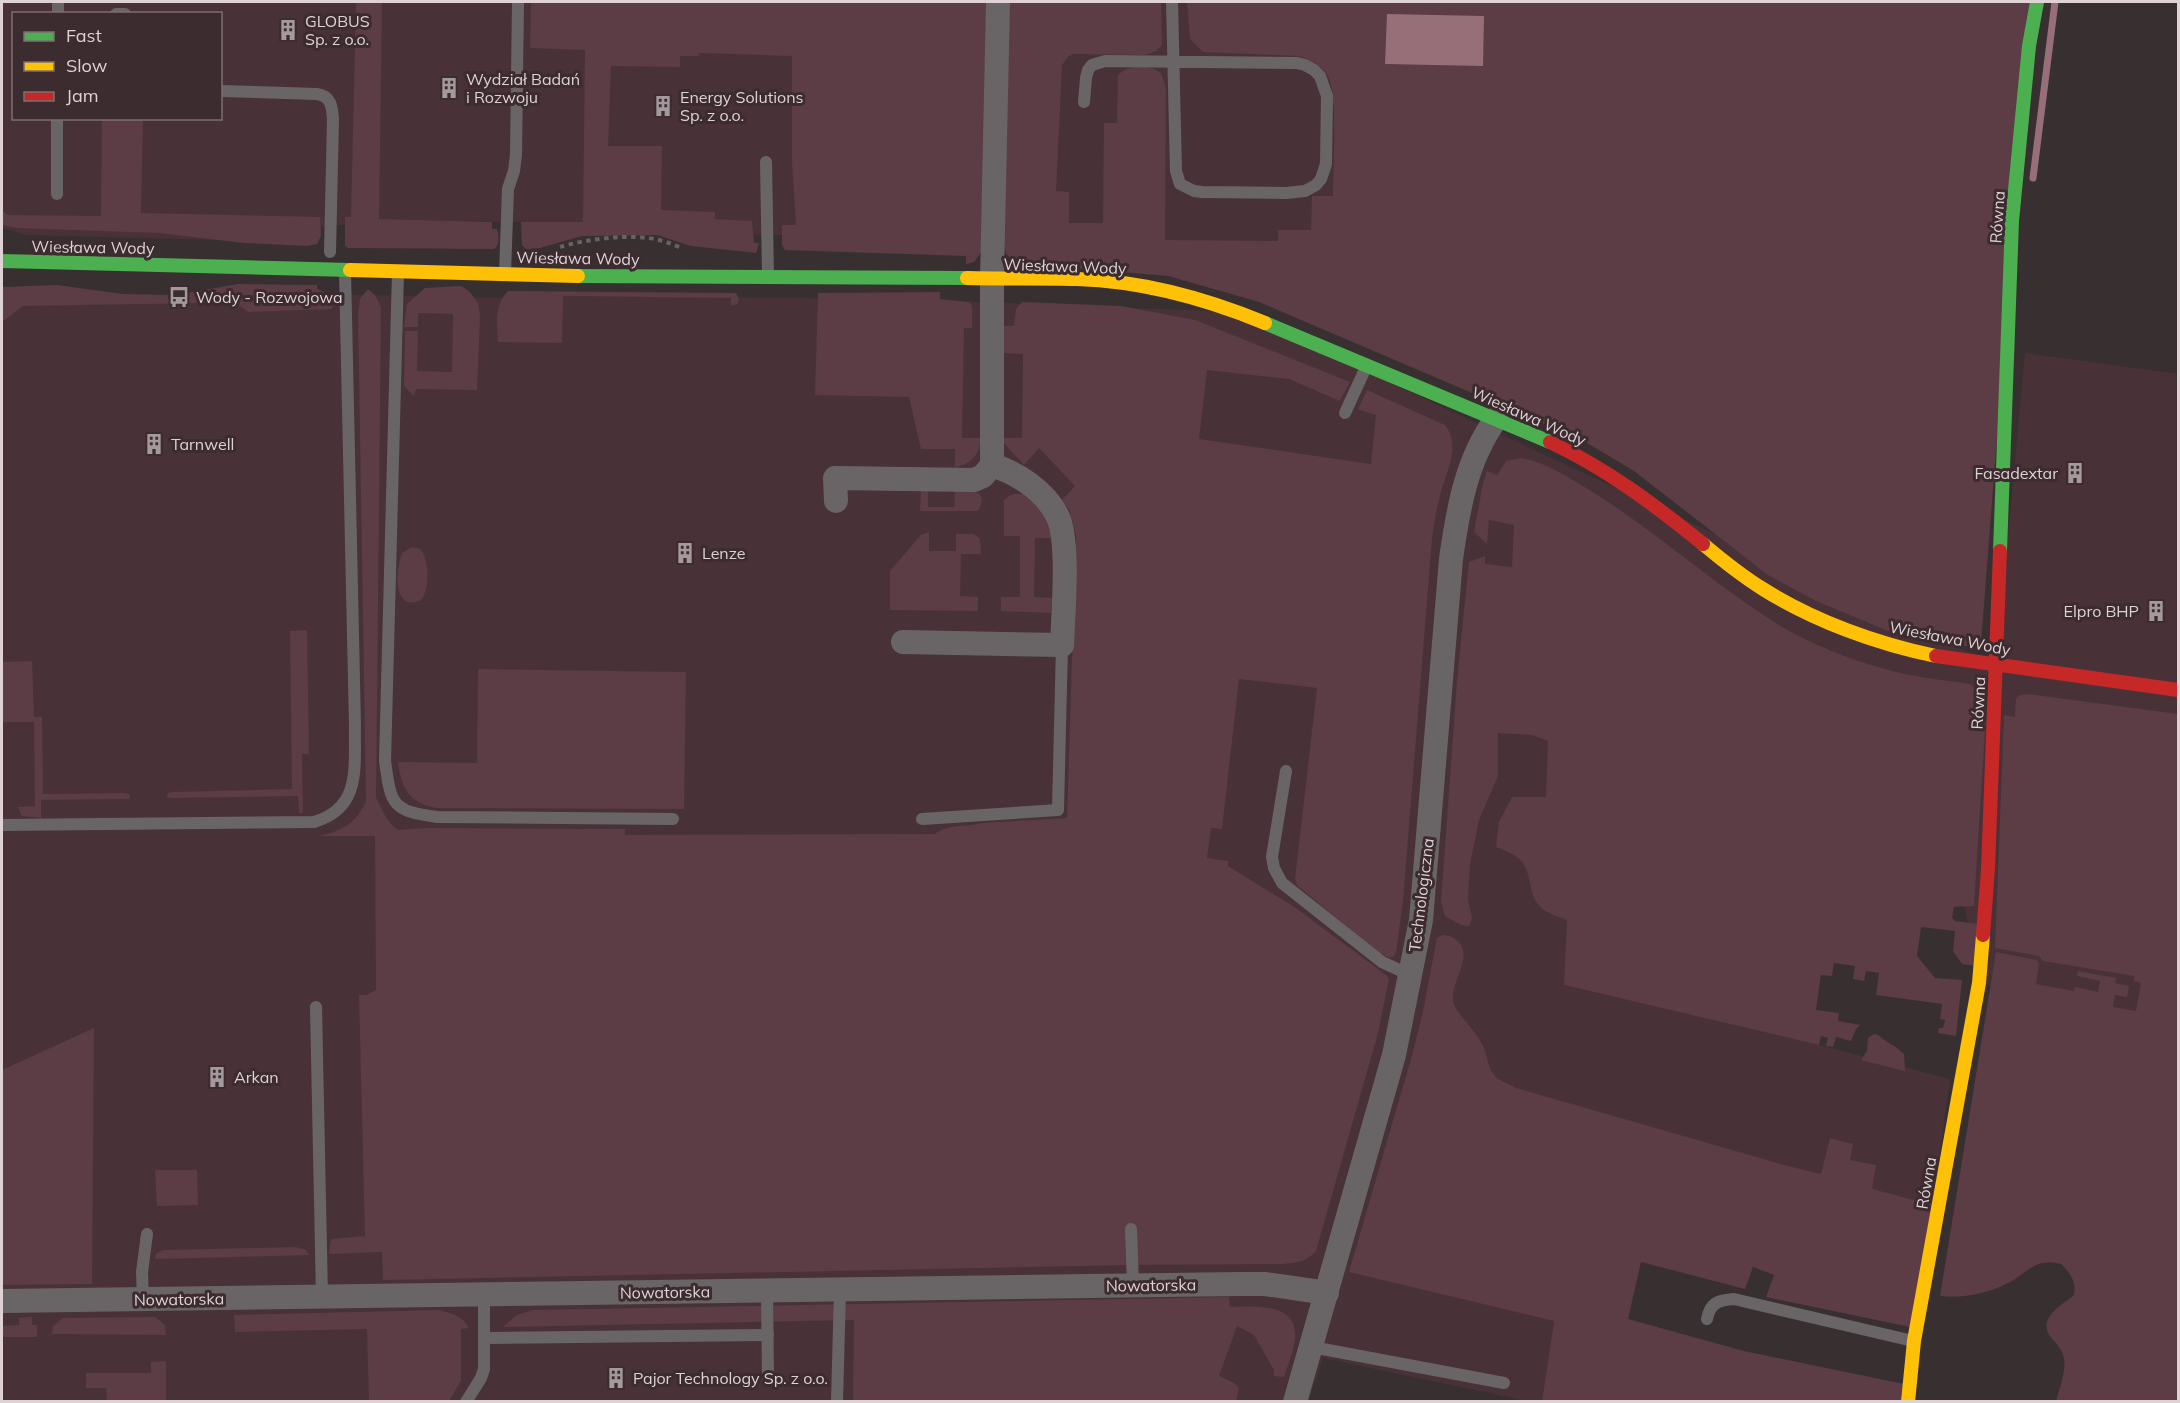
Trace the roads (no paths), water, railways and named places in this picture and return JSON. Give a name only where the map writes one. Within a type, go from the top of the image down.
[{"type":"street","points":[[836,501],[835,478],[974,480],[983,476],[992,465],[992,279],[998,2]]},
{"type":"street","name":"Równa","points":[[1908,1401],[1914,1341],[1979,983],[1988,869],[2012,221],[2029,46],[2037,2]]},
{"type":"street","name":"Wiesława Wody","points":[[2,261],[505,274],[1079,279],[1171,292],[1238,312],[1367,364],[1586,459],[1655,505],[1728,564],[1790,604],[1861,636],[1898,648],[1945,658],[2178,690]]},
{"type":"street","name":"Technologiczna","points":[[1295,1401],[1394,1055],[1421,920],[1451,559],[1458,512],[1477,449],[1496,419]]},
{"type":"street","points":[[903,642],[1062,645],[1064,538],[1057,515],[1035,489],[1021,478],[992,465]]},
{"type":"street","name":"Nowatorska","points":[[2,1301],[1265,1284],[1327,1293]]},
{"type":"lane","points":[[505,274],[508,189],[514,171],[516,154],[518,2]]},
{"type":"lane","points":[[1084,102],[1086,78],[1092,65],[1098,63],[1173,62],[1297,63],[1314,70],[1320,76],[1327,96],[1327,157],[1321,179],[1311,188],[1286,193],[1202,192],[1180,184],[1176,171],[1173,62],[1172,2]]},
{"type":"lane","points":[[222,91],[317,94],[323,95],[330,101],[333,119],[330,252]]},
{"type":"lane","points":[[57,120],[57,194]]},
{"type":"lane","points":[[766,162],[768,277]]},
{"type":"lane","points":[[2,825],[314,822],[328,818],[341,808],[350,794],[354,773],[355,726],[345,270]]},
{"type":"lane","points":[[398,271],[385,761],[389,792],[399,807],[411,814],[437,818],[673,819]]},
{"type":"lane","points":[[1345,413],[1367,364]]},
{"type":"lane","points":[[922,819],[1058,810],[1062,645]]},
{"type":"lane","points":[[1286,771],[1272,856],[1274,868],[1282,883],[1382,962],[1410,975]]},
{"type":"lane","points":[[316,1007],[322,1297]]},
{"type":"lane","points":[[1131,1228],[1133,1285]]},
{"type":"lane","points":[[143,1299],[142,1272],[147,1234]]},
{"type":"lane","points":[[837,1401],[840,1290]]},
{"type":"lane","points":[[767,1291],[768,1379]]},
{"type":"lane","points":[[466,1401],[481,1378],[485,1359],[484,1295]]},
{"type":"lane","points":[[1707,1319],[1712,1305],[1718,1300],[1734,1299],[1914,1341]]},
{"type":"lane","points":[[485,1338],[768,1335]]},
{"type":"lane","points":[[1312,1347],[1504,1383]]},
{"type":"waterway","points":[[2033,178],[2055,2]]},
{"type":"place","name":"GLOBUS Sp. z o.o.","points":[[288,30]]},
{"type":"place","name":"Wydział Badań i Rozwoju","points":[[449,88]]},
{"type":"place","name":"Energy Solutions Sp. z o.o.","points":[[663,106]]},
{"type":"place","name":"Wody - Rozwojowa","points":[[179,297]]},
{"type":"place","name":"Tarnwell","points":[[154,444]]},
{"type":"place","name":"Fasadextar","points":[[2075,473]]},
{"type":"place","name":"Lenze","points":[[685,553]]},
{"type":"place","name":"Elpro BHP","points":[[2156,611]]},
{"type":"place","name":"Arkan","points":[[217,1077]]},
{"type":"place","name":"Pajor Technology Sp. z o.o.","points":[[616,1378]]}]
